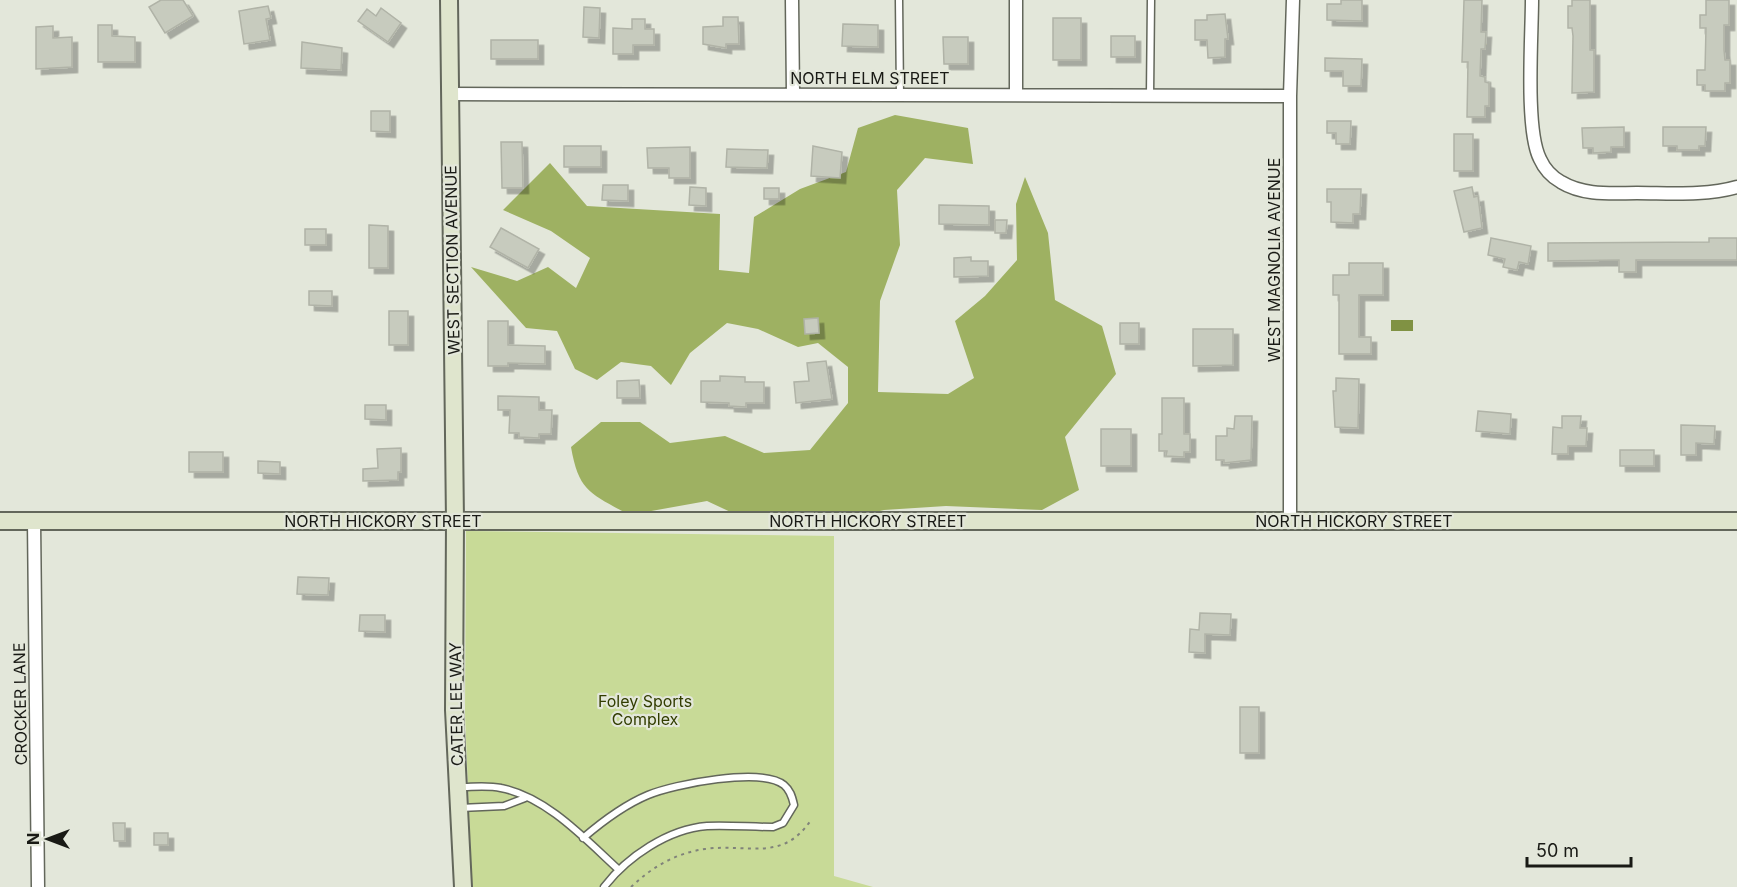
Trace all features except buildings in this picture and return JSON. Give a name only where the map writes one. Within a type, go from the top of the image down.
[{"type":"street","name":"WEST SECTION AVENUE","points":[[449,0],[455,521]]},
{"type":"street","points":[[792,0],[793,94]]},
{"type":"street","points":[[1016,0],[1016,95]]},
{"type":"street","name":"WEST MAGNOLIA AVENUE","points":[[1290,521],[1290,96],[1293,0]]},
{"type":"street","points":[[1532,0],[1533,131],[1540,159],[1549,172],[1561,182],[1593,193],[1676,193],[1726,190],[1737,187]]},
{"type":"street","name":"NORTH ELM STREET","points":[[450,94],[1290,96]]},
{"type":"street","name":"NORTH HICKORY STREET","points":[[0,521],[1737,521]]},
{"type":"street","name":"CROCKER LANE","points":[[34,521],[38,887]]},
{"type":"street","name":"CATER LEE WAY","points":[[455,521],[454,710],[464,887]]},
{"type":"lane","points":[[899,0],[900,94]]},
{"type":"lane","points":[[1150,0],[1150,95]]},
{"type":"lane","points":[[584,838],[608,817],[629,804],[670,787],[692,782],[768,779],[782,783],[791,793],[794,805],[783,823],[773,827],[704,826],[667,837],[619,870],[604,887]]},
{"type":"lane","points":[[458,787],[494,787],[525,798],[558,814],[619,870]]},
{"type":"lane","points":[[459,808],[504,806],[525,798]]},
{"type":"path","points":[[632,887],[658,865],[687,852],[716,847],[781,846],[793,841],[811,820]]},
{"type":"green space","name":"Foley Sports Complex","points":[[466,531],[834,536],[834,876],[873,887],[472,887],[465,713]]},
{"type":"shaded area","points":[[895,115],[968,128],[973,164],[925,158],[897,190],[900,245],[880,301],[878,392],[948,394],[974,378],[955,321],[985,296],[1017,260],[1016,204],[1025,177],[1048,233],[1055,300],[1102,326],[1116,374],[1065,437],[1079,490],[1042,510],[946,506],[884,510],[812,527],[737,515],[707,501],[629,515],[596,496],[583,483],[578,474],[571,447],[601,422],[640,422],[670,443],[725,436],[764,453],[810,450],[848,403],[848,367],[818,343],[798,347],[758,329],[727,323],[690,353],[671,385],[651,366],[621,362],[597,380],[575,369],[557,331],[526,328],[471,267],[517,281],[548,267],[576,288],[590,258],[551,231],[503,210],[550,163],[587,206],[720,214],[719,270],[749,273],[754,217],[800,189],[846,172],[858,128]]},
{"type":"shaded area","points":[[1391,320],[1413,320],[1413,331],[1391,331]]}]
